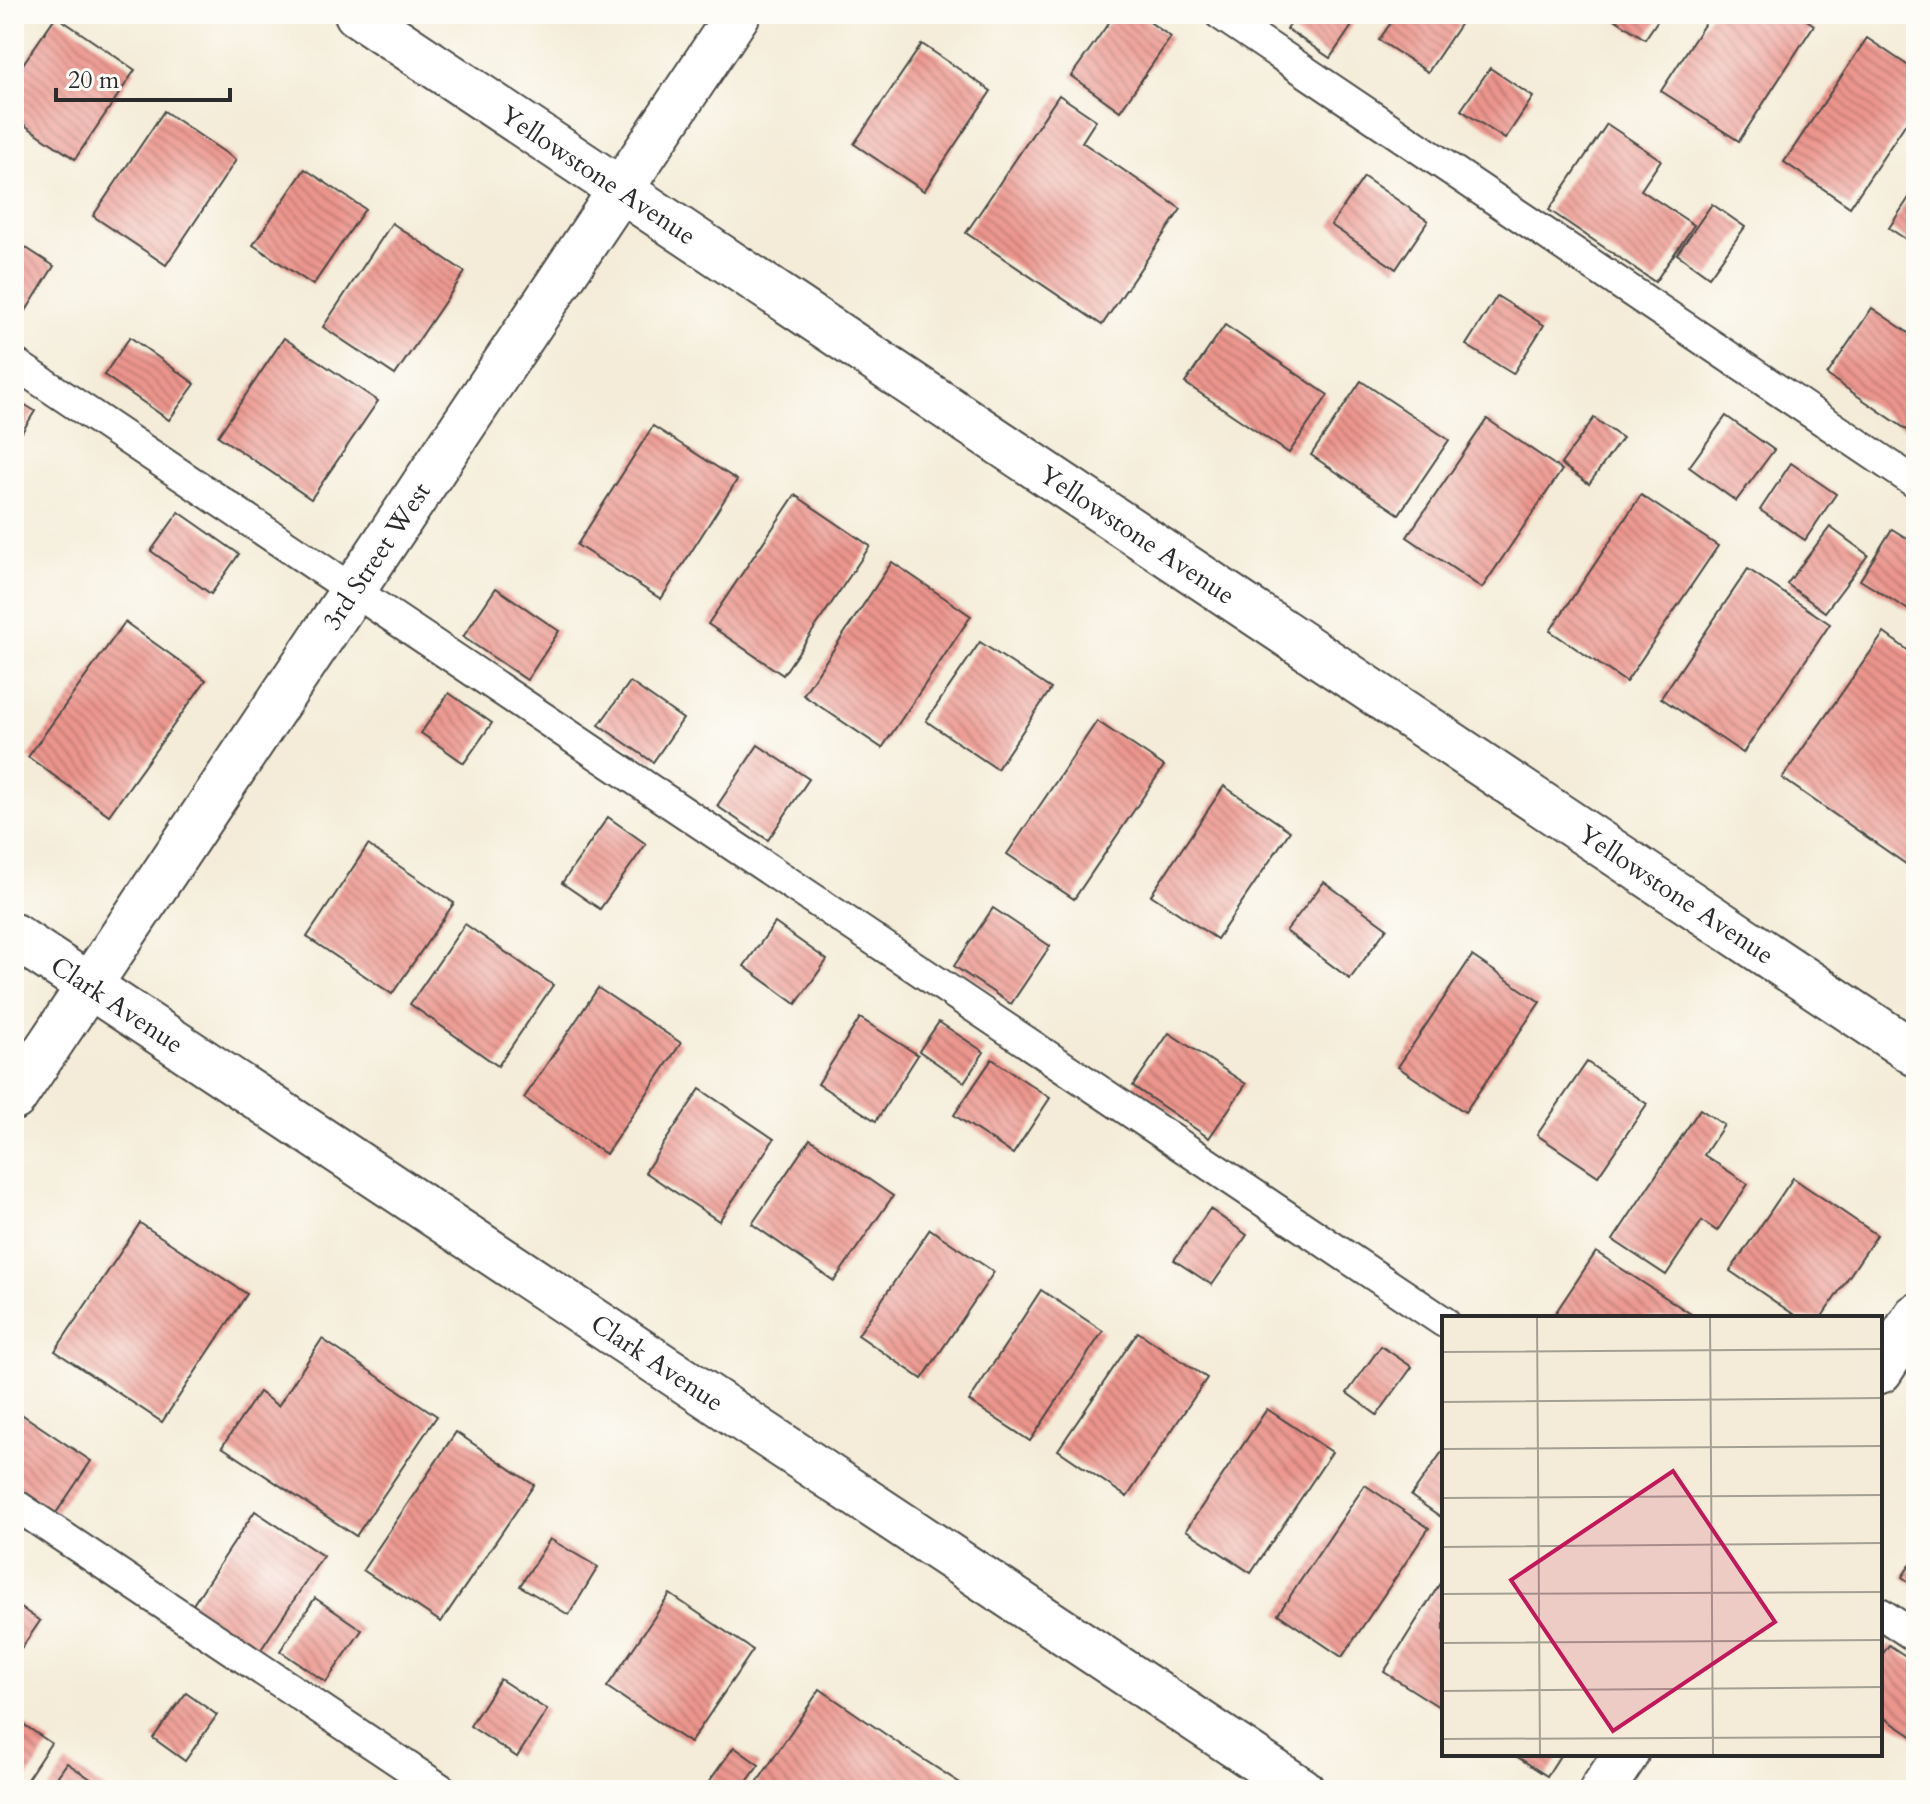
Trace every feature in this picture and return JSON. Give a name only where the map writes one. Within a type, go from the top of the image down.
[{"type":"street","name":"Yellowstone Avenue","points":[[357,14],[1916,1054]]},
{"type":"street","name":"3rd Street West","points":[[14,1098],[738,14]]},
{"type":"street","name":"Clark Avenue","points":[[14,936],[1302,1790]]},
{"type":"street","points":[[1882,1368],[1916,1316]]},
{"type":"street","points":[[1602,1790],[1625,1756]]},
{"type":"lane","points":[[1220,14],[1916,483]]},
{"type":"lane","points":[[14,363],[1442,1321]]},
{"type":"lane","points":[[14,1504],[442,1790]]},
{"type":"lane","points":[[1882,1614],[1916,1637]]},
{"type":"building","points":[[1115,14],[1138,14],[1171,37],[1120,111],[1071,76]]},
{"type":"building","points":[[1297,14],[1360,14],[1330,58],[1287,29]]},
{"type":"building","points":[[1397,14],[1448,14],[1461,23],[1428,72],[1379,40]]},
{"type":"building","points":[[1607,14],[1662,14],[1645,39]]},
{"type":"building","points":[[1711,14],[1798,14],[1814,25],[1739,141],[1661,91]]},
{"type":"building","points":[[56,16],[135,70],[75,159],[14,118],[14,77]]},
{"type":"building","points":[[1867,38],[1916,71],[1916,108],[1850,207],[1784,162]]},
{"type":"building","points":[[922,44],[991,91],[924,191],[854,144]]},
{"type":"building","points":[[1490,68],[1533,97],[1505,139],[1461,110]]},
{"type":"building","points":[[1059,95],[1096,120],[1082,142],[1181,209],[1102,325],[966,233]]},
{"type":"building","points":[[164,111],[236,160],[166,265],[93,216]]},
{"type":"building","points":[[1607,124],[1661,160],[1641,190],[1694,225],[1655,282],[1549,210]]},
{"type":"building","points":[[305,169],[365,209],[313,285],[253,245]]},
{"type":"building","points":[[1364,177],[1428,221],[1396,269],[1331,225]]},
{"type":"building","points":[[1916,187],[1916,246],[1889,228]]},
{"type":"building","points":[[1712,204],[1745,227],[1709,277],[1677,254]]},
{"type":"building","points":[[392,223],[465,272],[395,375],[323,327]]},
{"type":"building","points":[[14,240],[54,266],[22,317],[14,312]]},
{"type":"building","points":[[1497,296],[1544,325],[1513,374],[1466,345]]},
{"type":"building","points":[[1872,308],[1916,338],[1916,436],[1827,375]]},
{"type":"building","points":[[1225,325],[1328,395],[1289,453],[1185,383]]},
{"type":"building","points":[[130,337],[195,384],[169,420],[104,375]]},
{"type":"building","points":[[284,338],[378,401],[311,499],[218,436]]},
{"type":"building","points":[[1361,381],[1449,440],[1399,514],[1311,455]]},
{"type":"building","points":[[14,398],[35,411],[19,437],[14,434]]},
{"type":"building","points":[[1726,416],[1774,450],[1736,501],[1689,467]]},
{"type":"building","points":[[1594,418],[1622,438],[1589,484],[1561,464]]},
{"type":"building","points":[[1487,419],[1562,470],[1482,588],[1407,537]]},
{"type":"building","points":[[653,426],[737,480],[661,599],[577,545]]},
{"type":"building","points":[[1791,463],[1836,494],[1805,540],[1760,510]]},
{"type":"building","points":[[795,495],[870,546],[783,675],[708,624]]},
{"type":"building","points":[[1641,495],[1718,546],[1626,682],[1550,631]]},
{"type":"building","points":[[179,512],[239,554],[211,594],[151,551]]},
{"type":"building","points":[[1830,527],[1868,555],[1825,612],[1787,584]]},
{"type":"building","points":[[1892,529],[1916,544],[1916,602],[1910,611],[1860,580]]},
{"type":"building","points":[[892,562],[971,616],[882,748],[803,695]]},
{"type":"building","points":[[1748,569],[1830,624],[1743,753],[1661,698]]},
{"type":"building","points":[[496,588],[559,631],[527,680],[463,637]]},
{"type":"building","points":[[125,622],[206,680],[109,815],[28,757]]},
{"type":"building","points":[[1884,633],[1916,656],[1916,871],[1782,778]]},
{"type":"building","points":[[980,642],[1051,689],[997,769],[926,721]]},
{"type":"building","points":[[630,682],[683,719],[653,762],[599,725]]},
{"type":"building","points":[[449,693],[492,723],[464,763],[421,733]]},
{"type":"building","points":[[1097,721],[1164,766],[1074,899],[1007,854]]},
{"type":"building","points":[[758,745],[809,779],[768,840],[717,806]]},
{"type":"building","points":[[1224,786],[1290,831],[1217,939],[1151,895]]},
{"type":"building","points":[[608,817],[646,844],[600,909],[562,883]]},
{"type":"building","points":[[368,845],[454,903],[392,994],[307,937]]},
{"type":"building","points":[[1324,882],[1387,928],[1350,979],[1286,931]]},
{"type":"building","points":[[993,908],[1050,946],[1011,1004],[954,966]]},
{"type":"building","points":[[775,923],[827,960],[796,1004],[744,966]]},
{"type":"building","points":[[465,924],[553,985],[498,1066],[410,1004]]},
{"type":"building","points":[[1472,956],[1540,1002],[1465,1112],[1398,1067]]},
{"type":"building","points":[[598,988],[681,1043],[606,1154],[524,1098]]},
{"type":"building","points":[[860,1018],[918,1055],[876,1121],[818,1084]]},
{"type":"building","points":[[939,1022],[984,1052],[964,1082],[919,1051]]},
{"type":"building","points":[[1169,1033],[1246,1084],[1209,1138],[1133,1086]]},
{"type":"building","points":[[992,1059],[1050,1098],[1013,1154],[954,1115]]},
{"type":"building","points":[[1587,1062],[1647,1104],[1598,1176],[1537,1135]]},
{"type":"building","points":[[700,1089],[774,1139],[719,1221],[645,1172]]},
{"type":"building","points":[[1700,1109],[1724,1125],[1704,1155],[1748,1184],[1717,1231],[1702,1221],[1666,1275],[1613,1240]]},
{"type":"building","points":[[810,1139],[893,1196],[834,1281],[752,1224]]},
{"type":"building","points":[[1793,1178],[1877,1235],[1822,1316],[1796,1316],[1730,1271]]},
{"type":"building","points":[[1210,1209],[1247,1235],[1212,1285],[1174,1260]]},
{"type":"building","points":[[140,1223],[247,1294],[162,1422],[55,1351]]},
{"type":"building","points":[[930,1229],[994,1272],[922,1379],[858,1335]]},
{"type":"building","points":[[1596,1252],[1694,1316],[1553,1316]]},
{"type":"building","points":[[1041,1290],[1103,1331],[1030,1441],[969,1401]]},
{"type":"building","points":[[1138,1332],[1207,1378],[1127,1497],[1058,1450]]},
{"type":"building","points":[[322,1339],[437,1416],[356,1536],[222,1447],[259,1392],[278,1406]]},
{"type":"building","points":[[1381,1346],[1412,1367],[1377,1415],[1347,1393]]},
{"type":"building","points":[[14,1409],[91,1461],[56,1513],[14,1485]]},
{"type":"building","points":[[1267,1409],[1332,1452],[1251,1573],[1186,1530]]},
{"type":"building","points":[[456,1432],[534,1485],[441,1622],[363,1570]]},
{"type":"building","points":[[1442,1452],[1442,1518],[1411,1496]]},
{"type":"building","points":[[1365,1485],[1429,1528],[1342,1657],[1278,1614]]},
{"type":"building","points":[[255,1511],[323,1556],[260,1651],[192,1606]]},
{"type":"building","points":[[550,1539],[598,1567],[569,1615],[520,1586]]},
{"type":"building","points":[[1916,1556],[1916,1587],[1902,1577]]},
{"type":"building","points":[[1442,1580],[1442,1709],[1384,1672]]},
{"type":"building","points":[[670,1594],[753,1650],[690,1743],[607,1687]]},
{"type":"building","points":[[315,1598],[362,1630],[326,1682],[280,1651]]},
{"type":"building","points":[[14,1603],[40,1621],[14,1659]]},
{"type":"building","points":[[1889,1645],[1916,1663],[1916,1739],[1882,1716],[1882,1655]]},
{"type":"building","points":[[500,1679],[547,1710],[517,1757],[470,1726]]},
{"type":"building","points":[[820,1689],[901,1745],[971,1790],[752,1790]]},
{"type":"building","points":[[186,1693],[217,1715],[185,1761],[153,1738]]},
{"type":"building","points":[[14,1718],[51,1743],[20,1790],[14,1790]]},
{"type":"building","points":[[734,1747],[759,1765],[741,1790],[703,1790]]},
{"type":"building","points":[[1516,1756],[1560,1756],[1547,1776]]},
{"type":"building","points":[[67,1763],[107,1790],[48,1790]]}]
